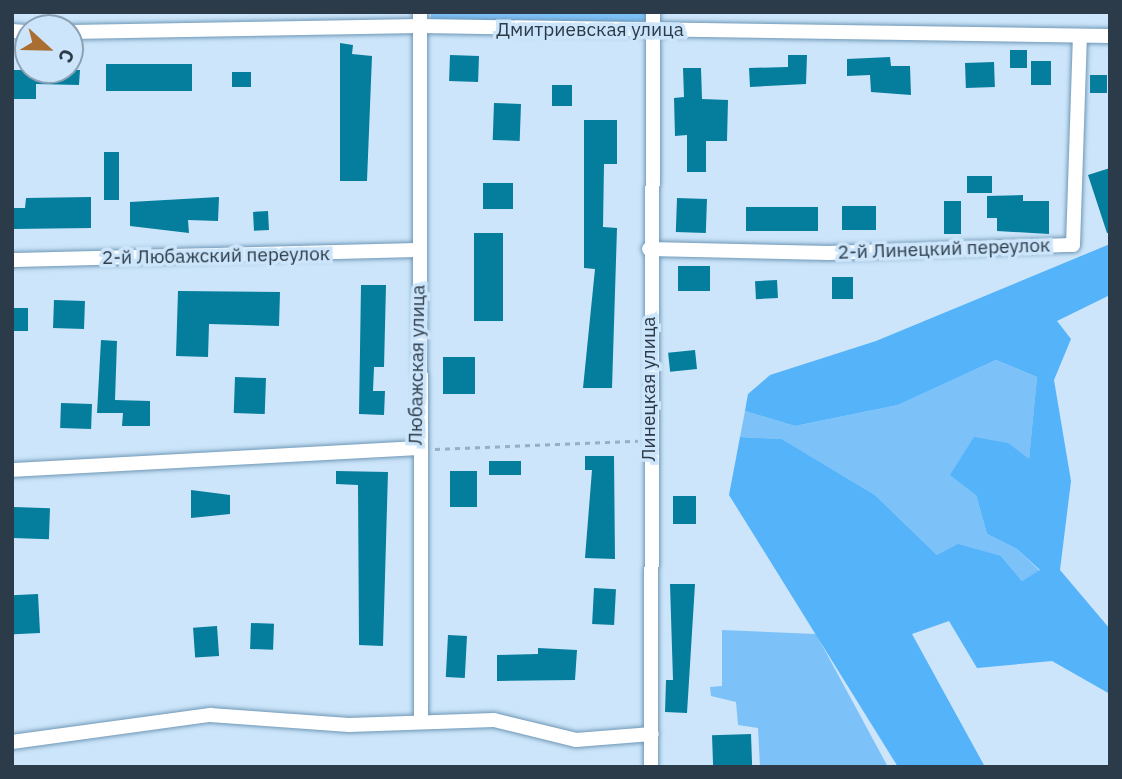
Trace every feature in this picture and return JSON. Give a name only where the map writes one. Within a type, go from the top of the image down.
[{"type":"street","name":"Линецкая улица","points":[[651,767],[648,440],[653,12]]},
{"type":"street","name":"Дмитриевская улица","points":[[84,32],[420,19],[517,33],[653,29],[1110,36]]},
{"type":"street","name":"Любажская улица","points":[[420,19],[420,250],[416,449],[421,718]]},
{"type":"street","name":"2-й Линецкий переулок","points":[[649,249],[828,253],[1073,245],[1080,36]]},
{"type":"street","name":"2-й Любажский переулок","points":[[12,260],[420,250]]},
{"type":"street","points":[[12,470],[416,449]]},
{"type":"street","points":[[12,742],[210,715],[349,725],[421,718],[495,720],[576,740],[652,734]]},
{"type":"path","points":[[416,449],[532,450],[648,440]]},
{"type":"shaded area","points":[[431,12],[646,12],[646,21],[512,24],[431,20]]},
{"type":"shaded area","points":[[1110,244],[1110,295],[1057,321],[1071,339],[1054,380],[1071,481],[1060,570],[1110,629],[1110,694],[1052,661],[977,668],[949,621],[912,634],[985,767],[898,767],[729,495],[740,437],[782,439],[875,495],[937,555],[958,544],[1001,556],[1022,581],[1040,570],[1017,549],[987,534],[976,495],[950,475],[974,437],[1008,443],[1029,459],[1037,377],[996,360],[898,405],[795,426],[745,411],[748,394],[770,375],[876,341]]},
{"type":"shaded area","points":[[996,360],[1037,377],[1029,460],[976,495],[987,534],[1017,549],[1040,571],[1022,581],[1001,556],[937,555],[875,495],[782,439],[740,437],[745,411],[795,426],[898,405]]},
{"type":"shaded area","points":[[722,630],[816,634],[888,767],[760,767],[758,728],[738,725],[736,702],[711,696],[710,687],[722,686]]},
{"type":"building","points":[[340,43],[353,45],[352,54],[372,56],[367,181],[340,181]]},
{"type":"building","points":[[1010,50],[1027,50],[1027,68],[1010,68]]},
{"type":"building","points":[[450,55],[479,56],[478,82],[449,81]]},
{"type":"building","points":[[788,55],[807,55],[806,84],[750,87],[749,68],[788,67]]},
{"type":"building","points":[[890,57],[891,66],[910,66],[911,95],[871,92],[870,75],[847,76],[847,59]]},
{"type":"building","points":[[1031,61],[1051,61],[1051,85],[1031,85]]},
{"type":"building","points":[[994,62],[995,87],[966,88],[965,63]]},
{"type":"building","points":[[106,64],[192,64],[192,91],[106,91]]},
{"type":"building","points":[[683,68],[701,68],[702,99],[728,100],[727,141],[706,141],[706,172],[687,172],[687,135],[675,136],[674,98],[684,97]]},
{"type":"building","points":[[14,70],[14,84],[36,84],[36,99],[12,99]]},
{"type":"building","points":[[232,72],[251,72],[251,87],[232,87]]},
{"type":"building","points":[[1090,75],[1107,75],[1107,93],[1090,93]]},
{"type":"building","points":[[552,85],[572,85],[572,106],[552,106]]},
{"type":"building","points":[[494,103],[521,104],[520,141],[493,140]]},
{"type":"building","points":[[584,120],[617,120],[617,164],[604,164],[603,227],[617,228],[612,388],[583,388],[595,269],[584,268]]},
{"type":"building","points":[[104,152],[119,152],[119,200],[104,200]]},
{"type":"building","points":[[1110,168],[1110,233],[1107,233],[1088,175]]},
{"type":"building","points":[[967,176],[992,176],[992,193],[967,193]]},
{"type":"building","points":[[483,183],[513,183],[513,209],[483,209]]},
{"type":"building","points":[[1023,195],[1023,201],[1049,201],[1049,234],[997,231],[997,218],[987,218],[987,196]]},
{"type":"building","points":[[91,197],[91,228],[12,229],[12,208],[25,208],[26,198]]},
{"type":"building","points":[[219,197],[218,221],[188,220],[189,233],[130,226],[130,202]]},
{"type":"building","points":[[677,198],[707,199],[706,233],[676,232]]},
{"type":"building","points":[[944,201],[961,201],[961,234],[944,234]]},
{"type":"building","points":[[842,206],[876,206],[876,230],[842,230]]},
{"type":"building","points":[[746,207],[818,207],[818,231],[746,231]]},
{"type":"building","points":[[268,211],[269,230],[254,231],[253,212]]},
{"type":"building","points":[[474,233],[503,233],[503,321],[474,321]]},
{"type":"building","points":[[678,266],[710,266],[710,291],[678,291]]},
{"type":"building","points":[[832,277],[853,277],[853,299],[832,299]]},
{"type":"building","points":[[777,280],[778,298],[756,299],[755,281]]},
{"type":"building","points":[[361,285],[386,285],[384,367],[374,367],[373,391],[385,391],[384,415],[359,414]]},
{"type":"building","points":[[178,291],[280,292],[279,326],[209,324],[208,357],[176,356]]},
{"type":"building","points":[[54,300],[85,301],[84,329],[53,328]]},
{"type":"building","points":[[12,308],[28,308],[28,331],[12,331]]},
{"type":"building","points":[[101,340],[117,341],[115,400],[150,401],[150,426],[122,426],[123,413],[97,413]]},
{"type":"building","points":[[695,350],[697,369],[670,372],[668,353]]},
{"type":"building","points":[[443,357],[475,357],[475,394],[443,394]]},
{"type":"building","points":[[235,377],[266,378],[265,414],[234,413]]},
{"type":"building","points":[[61,403],[92,404],[91,429],[60,428]]},
{"type":"building","points":[[585,456],[614,456],[615,559],[585,558],[592,470],[585,470]]},
{"type":"building","points":[[489,461],[521,461],[521,475],[489,475]]},
{"type":"building","points":[[336,471],[388,472],[383,646],[359,645],[358,485],[336,484]]},
{"type":"building","points":[[450,471],[477,471],[477,507],[450,507]]},
{"type":"building","points":[[191,490],[230,495],[230,514],[191,518]]},
{"type":"building","points":[[673,496],[696,496],[696,524],[673,524]]},
{"type":"building","points":[[14,507],[50,508],[49,539],[13,538]]},
{"type":"building","points":[[670,584],[695,584],[687,713],[665,712],[666,680],[673,680]]},
{"type":"building","points":[[594,588],[616,589],[614,625],[592,624]]},
{"type":"building","points":[[38,594],[40,633],[14,634],[12,595]]},
{"type":"building","points":[[251,623],[274,624],[273,650],[250,649]]},
{"type":"building","points":[[217,626],[219,656],[195,658],[193,628]]},
{"type":"building","points":[[448,635],[467,636],[465,678],[446,677]]},
{"type":"building","points":[[538,648],[577,650],[575,680],[497,681],[497,655],[538,654]]},
{"type":"building","points":[[751,734],[752,767],[713,767],[712,735]]}]
